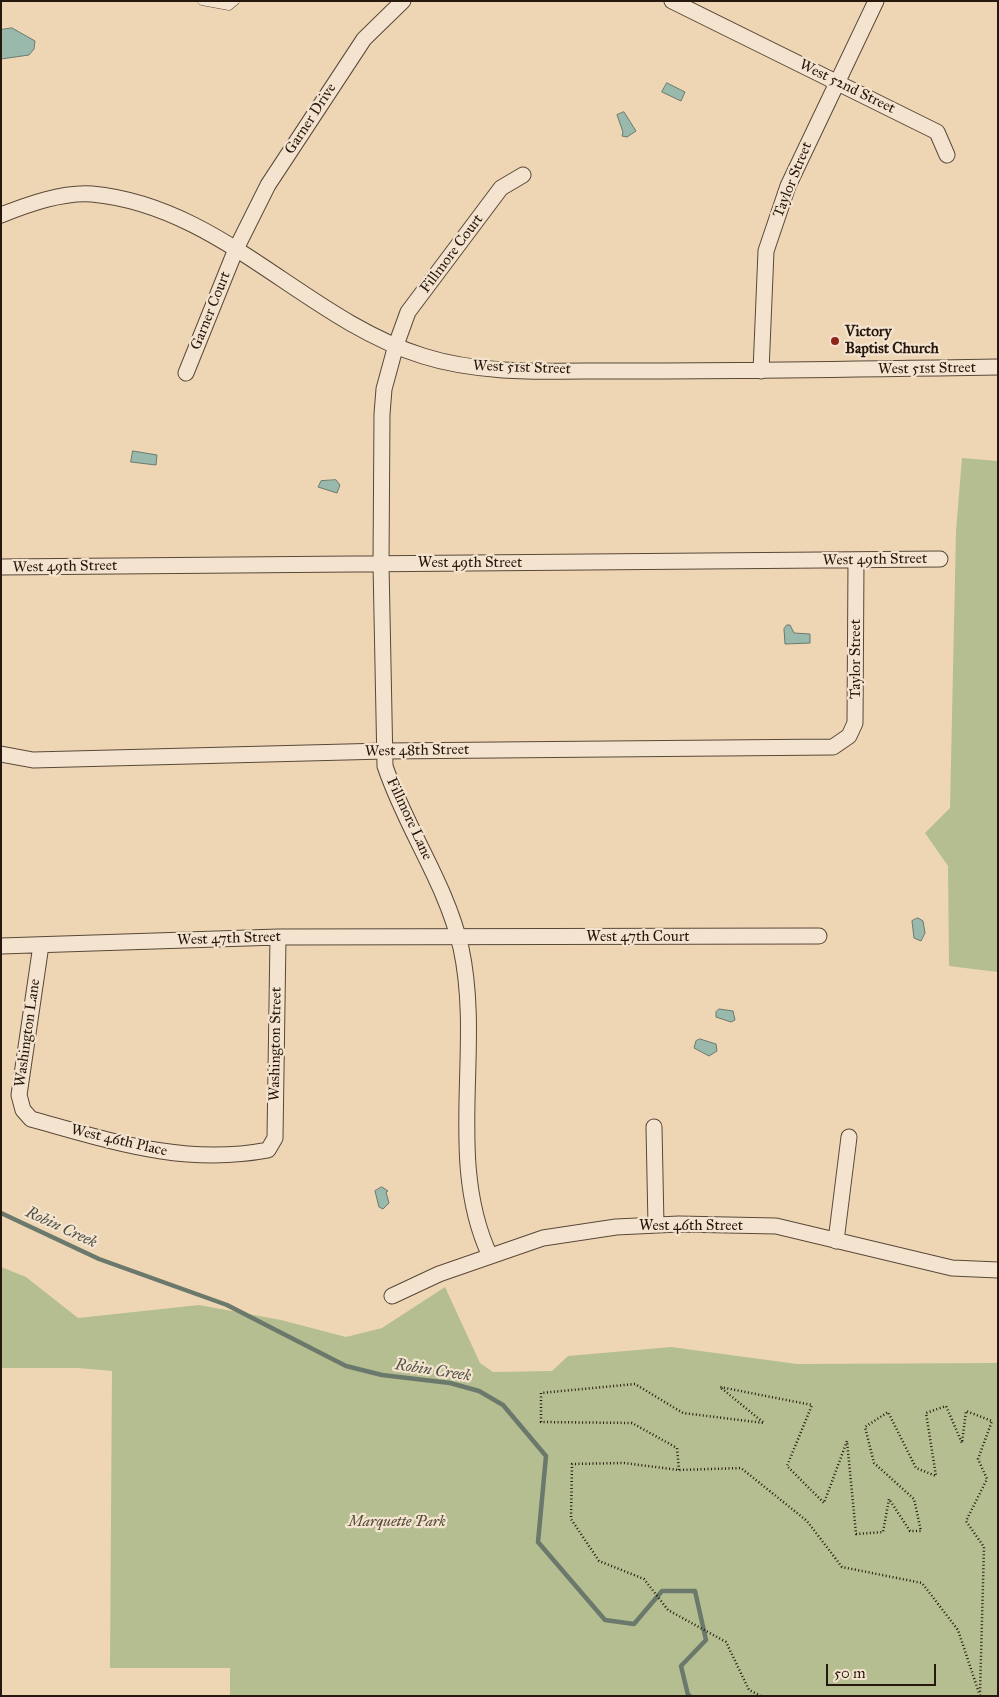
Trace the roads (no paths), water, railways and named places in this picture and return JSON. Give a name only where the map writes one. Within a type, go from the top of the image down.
[{"type":"street","name":"Garner Drive","points":[[236,249],[268,185],[358,48],[389,13],[403,1]]},
{"type":"street","name":"West 52nd Street","points":[[672,1],[937,132],[947,155]]},
{"type":"street","name":"Taylor Street","points":[[761,371],[766,251],[788,186],[876,1]]},
{"type":"street","name":"Fillmore Court","points":[[396,345],[408,312],[501,188],[524,175]]},
{"type":"street","name":"West 51st Street","points":[[1,215],[50,198],[91,194],[150,207],[199,228],[236,249],[360,330],[423,356],[479,368],[761,371],[998,368]]},
{"type":"street","name":"Garner Court","points":[[186,372],[236,249]]},
{"type":"street","name":"Fillmore Lane","points":[[396,345],[384,389],[382,414],[381,564],[385,766],[393,788],[447,901],[461,949],[469,1023],[466,1096],[470,1189],[480,1233],[490,1256]]},
{"type":"street","name":"West 49th Street","points":[[1,567],[940,559]]},
{"type":"street","name":"Taylor Street","points":[[833,747],[849,736],[855,723],[856,560]]},
{"type":"street","name":"West 48th Street","points":[[1,754],[33,760],[385,751],[833,747]]},
{"type":"street","name":"West 47th Court","points":[[457,937],[819,936]]},
{"type":"street","name":"West 47th Street","points":[[1,946],[278,937],[457,937]]},
{"type":"street","name":"Washington Street","points":[[268,1150],[275,1138],[278,937]]},
{"type":"street","name":"Washington Lane","points":[[31,1119],[23,1110],[19,1095],[41,945]]},
{"type":"street","name":"West 46th Place","points":[[31,1119],[148,1150],[173,1154],[247,1154],[268,1150]]},
{"type":"street","points":[[654,1127],[656,1225]]},
{"type":"street","points":[[836,1241],[849,1137]]},
{"type":"street","name":"West 46th Street","points":[[392,1296],[438,1274],[543,1238],[616,1227],[656,1225],[776,1226],[952,1268],[998,1270]]},
{"type":"lane","points":[[202,1],[229,6],[235,1]]},
{"type":"waterway","name":"Robin Creek","points":[[1,1213],[99,1259],[227,1305],[346,1366],[382,1375],[450,1383],[479,1391],[503,1405],[546,1456],[538,1542],[605,1620],[634,1624],[662,1591],[695,1591],[706,1640],[681,1666],[688,1695],[690,1696]]},
{"type":"place","name":"Victory Baptist Church","points":[[835,341]]},
{"type":"park label","name":"Marquette Park","points":[[397,1522]]}]
